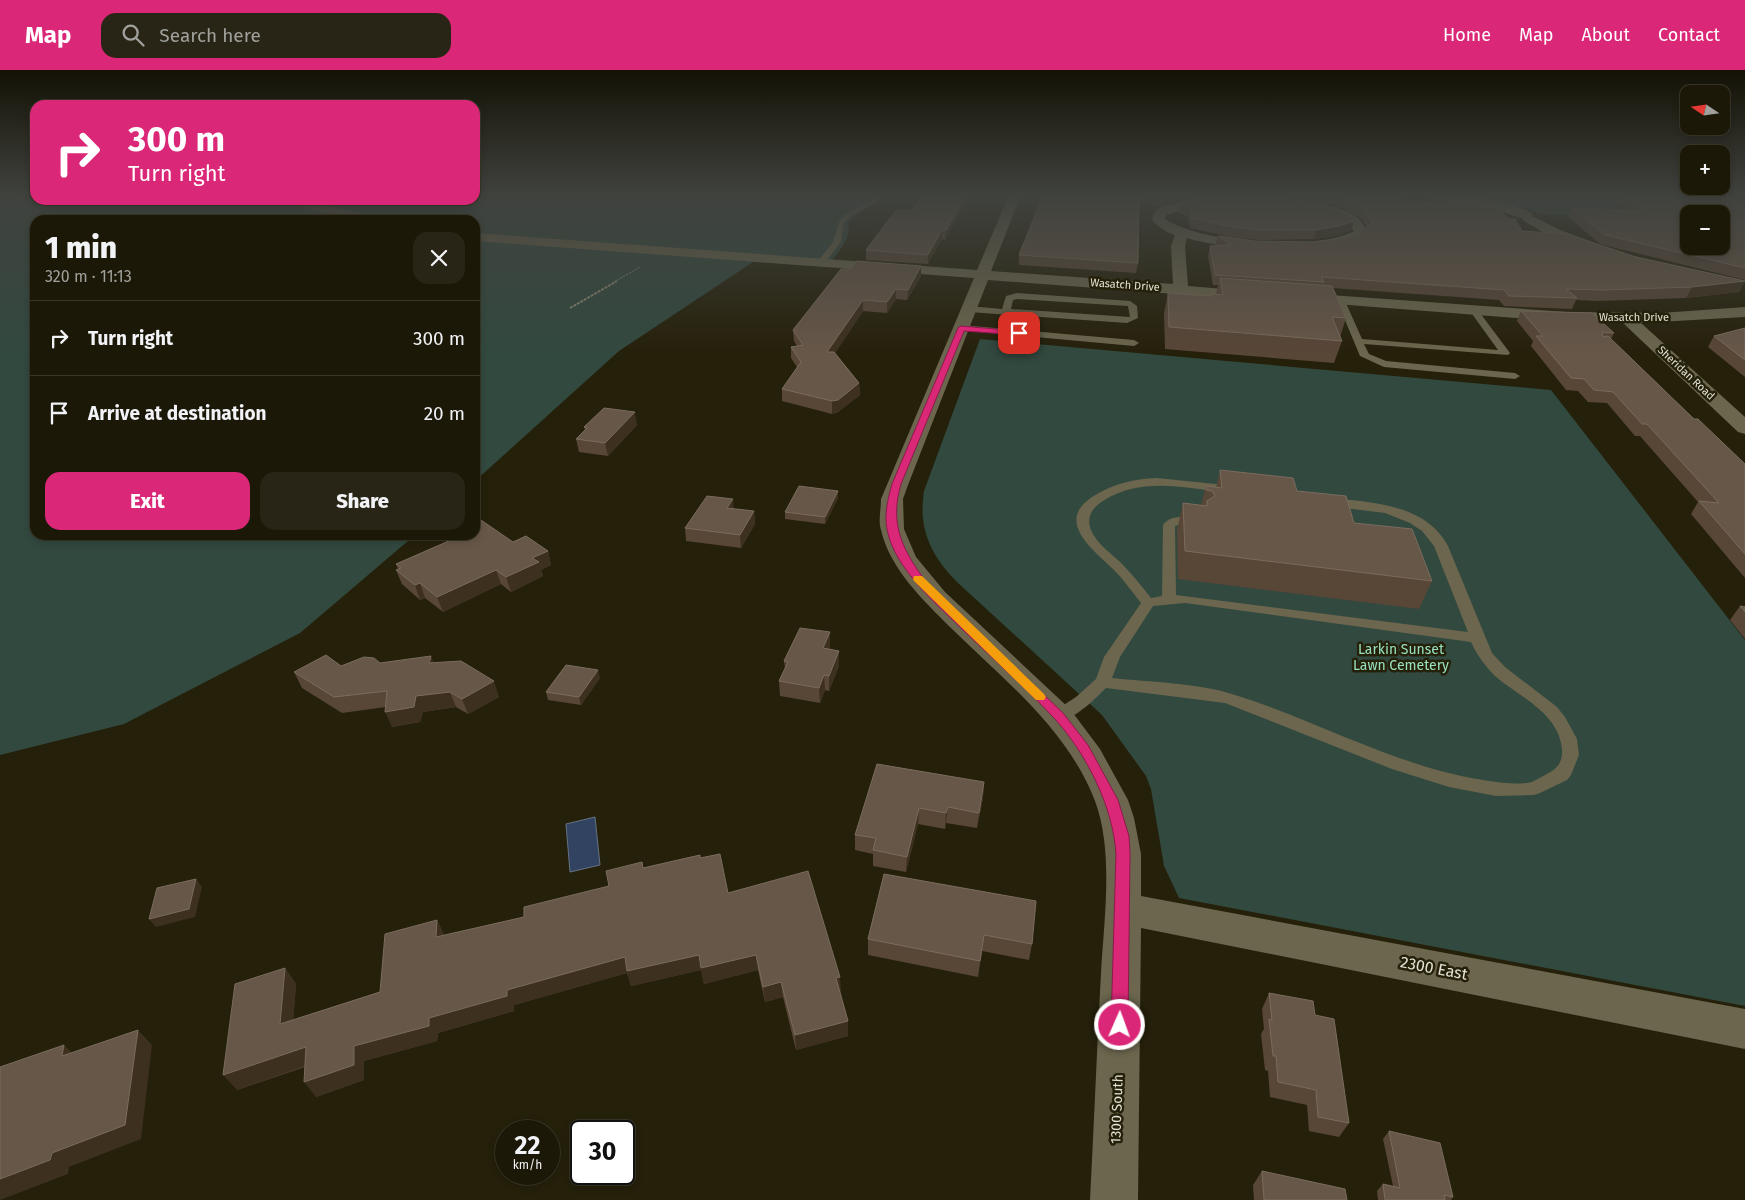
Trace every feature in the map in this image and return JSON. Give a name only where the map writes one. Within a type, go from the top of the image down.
[{"type":"street","name":"Wasatch Drive","points":[[623,248],[1272,296]]},
{"type":"street","name":"1300 South","points":[[994,248],[896,484],[892,499],[892,529],[904,559],[924,585],[1059,716],[1084,749],[1111,800],[1117,818],[1123,854],[1123,908],[1114,1200]]},
{"type":"street","points":[[1178,248],[1181,289]]},
{"type":"street","points":[[1594,248],[1603,251]]},
{"type":"street","name":"Wasatch Drive","points":[[1290,297],[1557,317],[1627,318],[1745,312]]},
{"type":"street","name":"Sheridan Road","points":[[1627,318],[1745,428]]},
{"type":"street","name":"2300 East","points":[[1123,908],[1745,1029]]},
{"type":"lane","points":[[820,262],[832,248]]},
{"type":"lane","points":[[965,319],[1006,311],[1127,320],[1134,318],[1133,306],[1130,304],[1017,296],[1009,298],[1006,311]]},
{"type":"lane","points":[[1341,301],[1365,356],[1384,364],[1516,376]]},
{"type":"lane","points":[[1358,341],[1505,353],[1474,311]]},
{"type":"lane","points":[[965,319],[1134,342]]},
{"type":"lane","points":[[1148,603],[1120,569],[1088,537],[1082,520],[1090,504],[1109,491],[1144,482],[1236,491]]},
{"type":"lane","points":[[1103,682],[1228,698],[1398,765],[1453,782],[1477,787],[1520,789],[1539,786],[1556,780],[1567,768],[1572,752],[1566,733],[1556,716],[1489,660],[1438,540],[1429,531],[1392,510],[1313,500]]},
{"type":"lane","points":[[1170,599],[1169,526],[1173,521],[1200,523]]},
{"type":"lane","points":[[1059,716],[1082,701],[1103,682],[1112,657],[1148,603],[1170,599],[1185,599],[1479,638]]},
{"type":"path","points":[[570,308],[646,263]]},
{"type":"green space","points":[[0,248],[30,248],[30,540],[409,540],[300,633],[124,724],[0,755]]},
{"type":"green space","points":[[480,248],[841,248],[826,267],[753,262],[619,351],[480,476]]},
{"type":"green space","name":"Larkin Sunset Lawn Cemetery","points":[[980,339],[1551,390],[1745,640],[1745,1006],[1179,898],[1164,866],[1151,789],[1146,776],[1102,715],[957,582],[940,562],[928,541],[923,518],[924,491]]},
{"type":"water","points":[[595,817],[600,865],[570,872],[566,824]]},
{"type":"building","points":[[868,248],[932,248],[928,255],[866,250]]},
{"type":"building","points":[[1022,248],[1138,248],[1138,263],[1019,255]]},
{"type":"building","points":[[1210,248],[1608,248],[1636,257],[1745,281],[1692,287],[1603,290],[1566,289],[1577,298],[1509,296],[1504,290],[1321,277],[1324,282],[1215,275]]},
{"type":"building","points":[[1659,248],[1680,248],[1680,253]]},
{"type":"building","points":[[1730,248],[1745,248],[1745,268],[1690,255],[1730,255]]},
{"type":"building","points":[[857,261],[921,266],[908,290],[896,289],[887,302],[863,300],[827,352],[834,352],[859,383],[838,400],[832,401],[782,389],[801,362],[791,347],[803,345],[793,330],[841,269],[850,269]]},
{"type":"building","points":[[1220,278],[1332,286],[1346,318],[1332,317],[1342,341],[1169,327],[1168,293],[1223,295]]},
{"type":"building","points":[[1521,311],[1592,313],[1614,333],[1602,332],[1603,337],[1608,336],[1694,419],[1698,419],[1745,464],[1745,554],[1699,501],[1719,503],[1647,424],[1642,424],[1613,392],[1594,390],[1584,379],[1571,378],[1536,336],[1543,336]]},
{"type":"building","points":[[1745,328],[1745,360],[1714,336]]},
{"type":"building","points":[[604,408],[635,412],[605,443],[576,439],[587,428],[584,427]]},
{"type":"building","points":[[1220,470],[1293,478],[1297,491],[1346,496],[1354,523],[1412,529],[1432,581],[1185,551],[1183,503],[1207,506],[1207,501],[1215,496],[1212,491],[1206,490],[1206,486],[1222,488]]},
{"type":"building","points":[[799,486],[838,491],[825,517],[785,512]]},
{"type":"building","points":[[707,496],[733,499],[727,508],[754,511],[740,535],[685,528]]},
{"type":"building","points":[[480,519],[513,542],[526,536],[548,551],[532,558],[539,562],[506,577],[496,570],[437,597],[420,583],[415,585],[396,570],[401,568],[396,564],[451,540],[480,540]]},
{"type":"building","points":[[800,628],[830,632],[823,648],[839,651],[829,676],[824,675],[819,688],[779,681],[788,662],[784,661]]},
{"type":"building","points":[[326,655],[341,666],[364,657],[374,658],[380,663],[431,656],[429,663],[461,661],[494,681],[462,699],[450,692],[416,696],[414,707],[385,712],[387,691],[334,697],[294,672]]},
{"type":"building","points":[[566,665],[598,670],[579,697],[546,692]]},
{"type":"building","points":[[877,764],[984,782],[979,813],[948,807],[946,813],[919,808],[907,857],[873,850],[876,838],[855,835]]},
{"type":"building","points":[[720,854],[728,893],[808,871],[840,977],[836,978],[848,1021],[795,1035],[781,982],[763,987],[756,955],[701,968],[699,955],[627,971],[625,957],[507,990],[507,996],[429,1018],[429,1026],[354,1046],[354,1065],[304,1082],[306,1047],[223,1075],[235,984],[285,968],[280,1024],[380,992],[385,934],[437,920],[436,937],[524,917],[524,907],[609,886],[606,871],[642,862],[643,868],[700,855],[700,858]]},
{"type":"building","points":[[884,874],[1036,901],[1032,944],[984,935],[980,961],[868,939]]},
{"type":"building","points":[[196,879],[189,909],[149,919],[157,888]]},
{"type":"building","points":[[1269,993],[1313,1001],[1315,1015],[1334,1019],[1349,1123],[1318,1117],[1316,1090],[1278,1082],[1276,1056],[1273,1056],[1269,1019],[1272,1020]]},
{"type":"building","points":[[138,1030],[125,1125],[52,1153],[50,1160],[0,1179],[0,1067],[64,1045],[62,1056]]},
{"type":"building","points":[[1389,1131],[1440,1143],[1453,1197],[1444,1195],[1445,1200],[1385,1200],[1383,1184],[1400,1188]]},
{"type":"building","points":[[1262,1171],[1345,1189],[1347,1200],[1264,1200]]},
{"type":"slow traffic","points":[[918,579],[1040,697]]},
{"type":"route","points":[[1019,333],[961,328],[896,484],[892,499],[892,529],[896,544],[904,559],[924,585],[1059,716],[1084,749],[1111,800],[1122,836],[1123,854],[1120,1025]]}]
